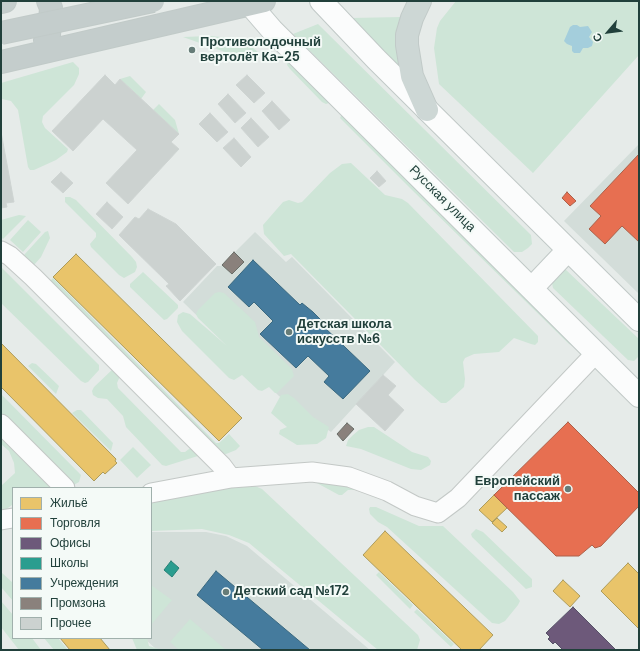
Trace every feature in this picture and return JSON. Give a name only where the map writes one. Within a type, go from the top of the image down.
[{"type":"highway","points":[[1,2],[5,1]]},
{"type":"highway","points":[[35,54],[49,35],[51,8],[48,1]]},
{"type":"highway","points":[[1,33],[153,1]]},
{"type":"highway","points":[[1,62],[253,2]]},
{"type":"main road","points":[[321,1],[427,110],[639,320]]},
{"type":"main road","points":[[420,1],[414,13],[407,45],[412,76],[427,110]]},
{"type":"main road","name":"Русская улица","points":[[253,2],[277,35],[639,396]]},
{"type":"main road","points":[[532,288],[568,250]]},
{"type":"street","points":[[1,251],[10,256],[44,288],[222,466],[231,478]]},
{"type":"street","points":[[152,493],[231,478],[312,472],[349,476],[387,491],[415,506],[438,513],[458,498],[596,353]]},
{"type":"street","points":[[1,424],[64,487]]},
{"type":"street","points":[[1,520],[12,518]]},
{"type":"shaded area","points":[[639,144],[639,294],[564,221]]},
{"type":"shaded area","name":"Детская школа искусств №6","points":[[255,232],[286,262],[292,257],[395,362],[331,432],[279,396],[183,302],[217,266],[221,266]]},
{"type":"shaded area","name":"Детский сад №172","points":[[152,532],[206,532],[226,536],[247,546],[370,650],[157,650],[145,639],[152,639]]},
{"type":"green space","points":[[456,1],[639,1],[639,55],[533,173],[439,84],[434,48],[437,28],[440,21]]},
{"type":"green space","points":[[401,17],[398,27],[401,69],[351,18]]},
{"type":"green space","points":[[318,24],[531,235],[532,244],[528,248],[522,252],[514,252],[293,34]]},
{"type":"green space","points":[[210,36],[245,41],[259,53],[246,55],[225,52],[183,37]]},
{"type":"green space","points":[[288,61],[329,103],[326,104],[322,102],[290,69],[287,65]]},
{"type":"green space","points":[[73,62],[79,68],[79,74],[74,85],[43,116],[42,122],[45,128],[68,149],[67,152],[56,160],[34,170],[30,170],[28,167],[18,110],[11,101],[2,99],[1,83]]},
{"type":"green space","points":[[130,76],[146,92],[141,99],[120,79]]},
{"type":"green space","points":[[159,104],[175,120],[179,134],[153,110]]},
{"type":"green space","points":[[342,114],[577,349],[569,344],[340,118]]},
{"type":"green space","points":[[351,163],[385,195],[402,199],[408,203],[538,336],[538,342],[535,345],[514,338],[499,352],[474,354],[465,358],[463,362],[465,379],[464,387],[446,403],[441,403],[415,380],[291,254],[284,256],[264,234],[263,225],[283,202],[289,200],[298,203],[302,202],[330,173],[342,164]]},
{"type":"green space","points":[[65,197],[70,197],[76,200],[132,257],[136,262],[137,267],[135,272],[124,278],[119,275],[91,247],[90,244],[96,237],[96,233],[65,202]]},
{"type":"green space","points":[[19,215],[26,216],[3,239],[1,237],[1,220]]},
{"type":"green space","points":[[28,220],[41,232],[23,252],[10,240]]},
{"type":"green space","points":[[48,231],[50,238],[41,257],[34,265],[28,267],[8,245],[11,245],[24,255],[45,232]]},
{"type":"green space","points":[[1,267],[99,365],[99,370],[88,382],[85,383],[81,381],[1,303]]},
{"type":"green space","points":[[565,269],[639,339],[639,356],[634,361],[628,360],[553,288],[552,283]]},
{"type":"green space","points":[[143,272],[178,305],[178,308],[167,319],[164,320],[130,287],[130,284]]},
{"type":"green space","points":[[53,278],[216,443],[219,443],[229,434],[240,446],[236,450],[226,454],[216,453],[47,284]]},
{"type":"green space","points":[[215,293],[224,293],[255,322],[259,337],[292,369],[294,376],[277,393],[269,387],[262,391],[258,390],[242,375],[234,380],[229,378],[182,331],[177,322],[178,315],[183,312],[190,314],[227,346],[198,318],[196,314],[198,310]]},
{"type":"green space","points":[[32,363],[36,364],[59,386],[56,394],[28,366]]},
{"type":"green space","points":[[114,368],[121,374],[117,383],[118,388],[181,452],[185,452],[193,446],[201,455],[166,466],[162,465],[126,427],[123,416],[107,399],[98,398],[93,395],[92,391],[94,387]]},
{"type":"green space","points":[[1,394],[81,475],[79,482],[70,487],[1,418]]},
{"type":"green space","points":[[288,394],[313,417],[329,427],[326,438],[317,444],[297,445],[279,434],[280,430],[287,427],[271,413],[281,395]]},
{"type":"green space","points":[[77,410],[81,410],[113,443],[111,451],[72,413]]},
{"type":"green space","points":[[374,427],[412,452],[428,457],[431,461],[430,465],[421,470],[411,469],[361,449],[346,446],[348,440],[353,435],[359,430]]},
{"type":"green space","points":[[1,428],[52,487],[12,487],[12,505],[1,513],[1,486],[15,473],[14,463],[9,451],[1,444]]},
{"type":"green space","points":[[133,447],[151,465],[137,478],[120,460]]},
{"type":"green space","points":[[312,475],[360,490],[348,490],[342,495],[339,495],[315,482],[294,480]]},
{"type":"green space","points":[[233,486],[255,486],[262,489],[418,635],[420,640],[417,650],[378,650],[249,543],[229,535],[202,529],[152,531],[152,503]]},
{"type":"green space","points":[[370,507],[376,507],[419,526],[443,526],[513,592],[520,601],[518,605],[505,621],[499,624],[492,623],[387,527],[378,522],[370,514]]},
{"type":"green space","points":[[476,529],[483,532],[532,579],[532,587],[526,589],[472,537],[471,534]]},
{"type":"green space","points":[[1,572],[12,582],[12,600],[1,587]]},
{"type":"green space","points":[[379,572],[413,605],[410,609],[376,575]]},
{"type":"green space","points":[[152,586],[172,600],[152,624]]},
{"type":"green space","points":[[1,601],[12,614],[12,639],[33,639],[41,650],[19,650],[1,627]]},
{"type":"green space","points":[[417,609],[454,644],[451,647],[414,612]]},
{"type":"green space","points":[[190,619],[226,650],[179,650],[170,642]]},
{"type":"green space","points":[[45,639],[59,639],[68,650],[54,650]]},
{"type":"green space","points":[[132,639],[147,639],[149,646],[162,650],[137,650]]},
{"type":"water","points":[[573,25],[580,27],[588,26],[592,32],[589,37],[593,42],[592,46],[583,48],[580,53],[574,53],[572,51],[572,46],[564,41],[570,27]]},
{"type":"building: Жильё","points":[[76,254],[242,418],[219,441],[53,277]]},
{"type":"building: Жильё","points":[[1,343],[116,459],[115,461],[117,463],[105,474],[103,472],[94,481],[1,387]]},
{"type":"building: Жильё","points":[[494,495],[507,508],[492,522],[479,510]]},
{"type":"building: Жильё","points":[[497,518],[507,527],[502,532],[492,523]]},
{"type":"building: Жильё","points":[[385,531],[493,635],[479,650],[462,650],[363,555]]},
{"type":"building: Жильё","points":[[628,563],[639,574],[639,629],[601,591]]},
{"type":"building: Жильё","points":[[563,580],[580,596],[570,607],[553,591]]},
{"type":"building: Жильё","points":[[61,639],[101,639],[110,650],[70,650]]},
{"type":"building: Торговля","points":[[639,154],[639,242],[622,226],[605,244],[589,229],[601,216],[590,206]]},
{"type":"building: Торговля","points":[[567,192],[576,201],[570,206],[562,198]]},
{"type":"building: Торговля","name":"Европейский пассаж","points":[[568,422],[639,493],[639,506],[601,546],[595,548],[592,545],[579,556],[556,556],[494,495]]},
{"type":"building: Офисы","points":[[573,607],[616,650],[563,650],[555,642],[553,644],[548,639],[550,637],[546,633]]},
{"type":"building: Школы","points":[[171,561],[179,568],[172,577],[164,570]]},
{"type":"building: Учреждения","points":[[253,260],[300,305],[302,303],[313,312],[325,324],[323,326],[370,371],[343,399],[324,382],[329,376],[308,356],[296,368],[260,334],[273,321],[254,302],[249,307],[228,287]]},
{"type":"building: Учреждения","points":[[216,571],[310,650],[263,650],[197,595]]},
{"type":"building: Промзона","points":[[234,252],[244,262],[232,274],[222,265]]},
{"type":"building: Промзона","points":[[347,423],[354,429],[343,441],[337,434]]},
{"type":"building: Прочее","points":[[105,75],[115,85],[120,79],[179,134],[171,142],[179,149],[128,204],[106,183],[137,150],[103,119],[73,151],[52,131]]},
{"type":"building: Прочее","points":[[247,75],[265,93],[254,103],[236,85]]},
{"type":"building: Прочее","points":[[228,94],[246,113],[235,123],[218,104]]},
{"type":"building: Прочее","points":[[272,101],[290,120],[279,130],[262,111]]},
{"type":"building: Прочее","points":[[210,113],[228,132],[217,142],[199,124]]},
{"type":"building: Прочее","points":[[251,118],[269,137],[258,147],[241,128]]},
{"type":"building: Прочее","points":[[1,132],[14,202],[6,203],[7,207],[1,208]]},
{"type":"building: Прочее","points":[[234,138],[251,157],[241,167],[223,148]]},
{"type":"building: Прочее","points":[[377,171],[386,181],[379,187],[370,178]]},
{"type":"building: Прочее","points":[[61,172],[73,183],[63,193],[51,182]]},
{"type":"building: Прочее","points":[[107,202],[123,217],[112,229],[96,214]]},
{"type":"building: Прочее","points":[[148,209],[176,224],[216,264],[180,301],[166,286],[169,284],[119,235],[135,217],[139,219]]},
{"type":"building: Прочее","points":[[383,375],[396,386],[388,395],[404,410],[385,431],[356,404]]},
{"type":"place","name":"Противолодочный вертолёт Ка-25","points":[[192,50]]},
{"type":"place","name":"Детская школа искусств №6","points":[[289,332]]},
{"type":"place","name":"Европейский пассаж","points":[[568,489]]},
{"type":"place","name":"Детский сад №172","points":[[226,592]]}]
